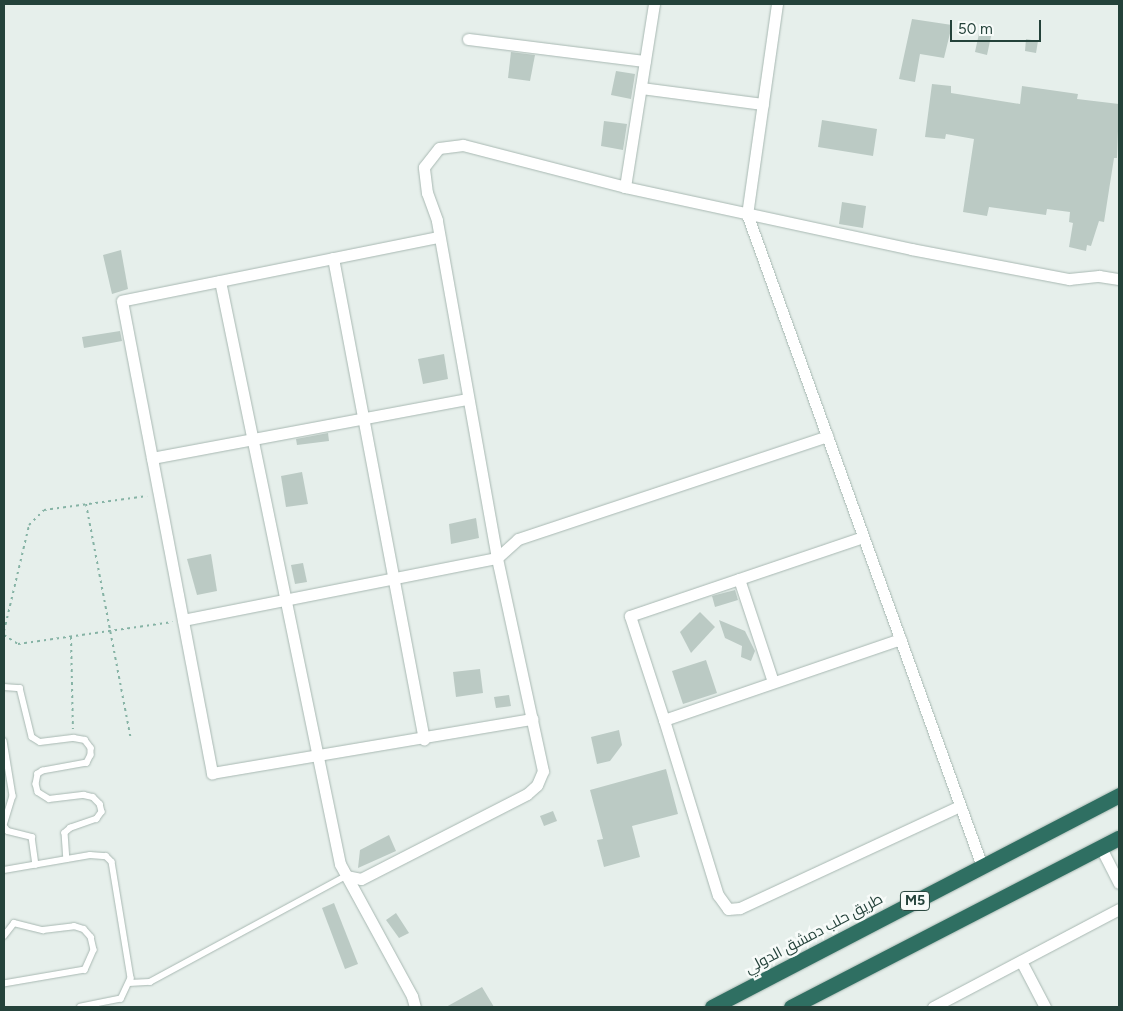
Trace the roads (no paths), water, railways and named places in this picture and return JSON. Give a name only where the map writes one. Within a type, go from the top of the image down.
[{"type":"highway","name":"طريق حلب دمشق الدولي","points":[[712,1007],[1119,795]]},
{"type":"highway","name":"M5","points":[[796,1006],[1119,838]]},
{"type":"street","points":[[625,187],[654,4]]},
{"type":"street","points":[[777,4],[747,214],[982,866]]},
{"type":"street","points":[[468,39],[645,61]]},
{"type":"street","points":[[641,88],[762,104]]},
{"type":"street","points":[[346,876],[361,879],[527,794],[537,785],[543,771],[498,558],[438,237],[437,220],[427,193],[424,167],[439,148],[463,144],[625,187],[747,214],[1069,279],[1100,276],[1119,280]]},
{"type":"street","points":[[438,237],[122,301],[212,773],[318,757],[532,719]]},
{"type":"street","points":[[333,258],[424,738]]},
{"type":"street","points":[[220,281],[340,864],[412,996],[415,1007]]},
{"type":"street","points":[[152,458],[468,399]]},
{"type":"street","points":[[183,620],[498,558],[518,539],[827,436]]},
{"type":"street","points":[[863,538],[630,616],[718,895],[728,909],[740,908],[960,806]]},
{"type":"street","points":[[739,580],[773,682]]},
{"type":"street","points":[[664,720],[900,639]]},
{"type":"street","points":[[1101,848],[1119,883]]},
{"type":"street","points":[[933,1007],[1119,909]]},
{"type":"street","points":[[1021,961],[1045,1007]]},
{"type":"lane","points":[[4,686],[20,688],[32,737],[40,742],[74,738],[85,740],[91,748],[91,755],[87,763],[43,771],[38,774],[36,784],[38,792],[49,799],[84,796],[93,797],[100,804],[102,812],[97,819],[70,828],[65,834],[67,860]]},
{"type":"lane","points":[[4,742],[13,796],[4,826],[8,830],[32,837],[36,865]]},
{"type":"lane","points":[[4,870],[99,854],[112,862],[130,967],[129,983],[121,998],[81,1007]]},
{"type":"lane","points":[[129,983],[150,982],[346,876]]},
{"type":"lane","points":[[4,936],[14,923],[42,930],[74,926],[84,929],[94,950],[85,970],[4,984]]}]
